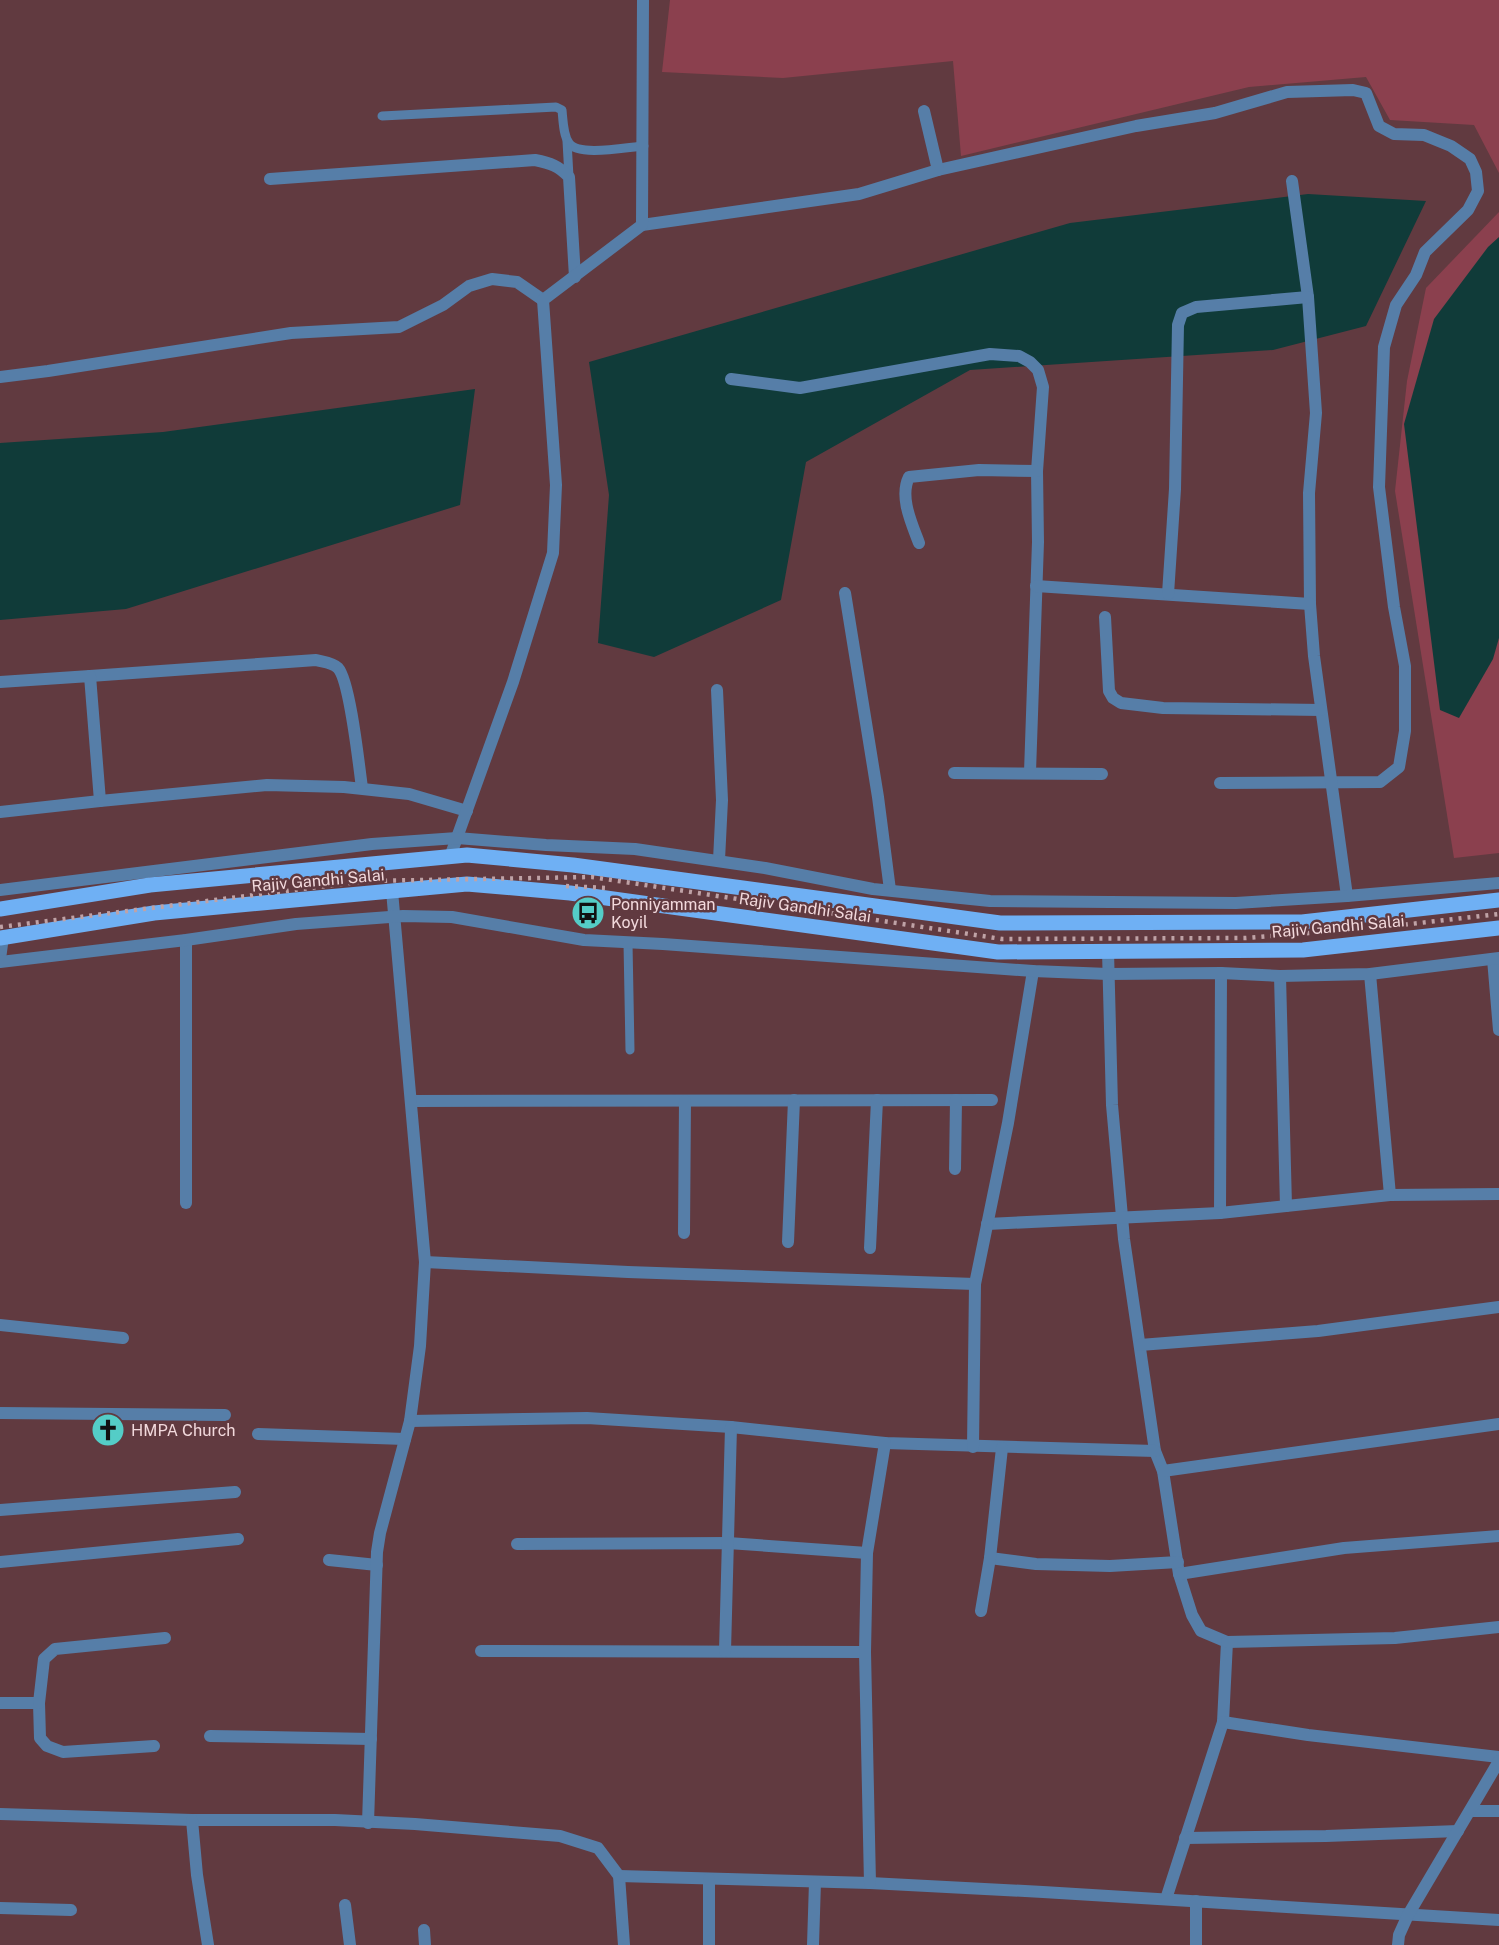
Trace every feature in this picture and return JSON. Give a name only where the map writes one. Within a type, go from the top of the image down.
[{"type":"main road","name":"Rajiv Gandhi Salai","points":[[0,909],[150,885],[467,855],[573,864],[1000,923],[1302,922],[1499,900]]},
{"type":"main road","name":"Rajiv Gandhi Salai","points":[[1,938],[154,913],[467,884],[570,893],[998,952],[1303,950],[1499,928]]},
{"type":"street","points":[[642,225],[644,0]]},
{"type":"street","points":[[543,300],[642,225],[859,194],[938,170],[1136,126],[1215,113],[1287,92],[1353,90],[1365,93],[1379,126],[1394,134],[1424,135],[1451,146],[1470,159],[1476,172],[1478,191],[1468,210],[1425,252],[1416,275],[1396,305],[1384,347],[1379,487],[1394,607],[1405,666],[1406,731],[1399,767],[1380,782],[1220,783]]},
{"type":"street","points":[[924,111],[938,170]]},
{"type":"street","points":[[270,179],[535,160],[553,164],[561,168],[569,177],[574,277]]},
{"type":"street","points":[[1292,181],[1308,297],[1316,413],[1309,493],[1310,604],[1314,656],[1347,896]]},
{"type":"street","points":[[0,377],[291,333],[399,327],[443,305],[469,285],[492,279],[517,282],[543,300]]},
{"type":"street","points":[[1168,594],[1175,489],[1178,324],[1182,313],[1196,307],[1308,297]]},
{"type":"street","points":[[450,857],[513,682],[553,553],[556,485],[543,300]]},
{"type":"street","points":[[730,379],[800,388],[990,354],[1019,356],[1038,370],[1043,387],[1037,471],[1030,772]]},
{"type":"street","points":[[920,543],[910,516],[906,494],[906,483],[909,477],[979,470],[1037,471]]},
{"type":"street","points":[[1036,586],[1310,604]]},
{"type":"street","points":[[845,594],[878,797],[890,890]]},
{"type":"street","points":[[1105,617],[1109,691],[1113,698],[1121,703],[1163,708],[1321,710]]},
{"type":"street","points":[[0,682],[316,660],[328,662],[339,669],[346,689],[362,788]]},
{"type":"street","points":[[90,676],[100,801]]},
{"type":"street","points":[[717,690],[722,800],[719,861]]},
{"type":"street","points":[[954,773],[1102,774]]},
{"type":"street","points":[[0,812],[267,785],[362,788],[409,794],[466,811]]},
{"type":"street","points":[[0,890],[372,844],[457,838],[635,849],[890,890],[990,901],[1236,903],[1347,896],[1499,882]]},
{"type":"street","points":[[368,1823],[376,1565],[380,1533],[410,1421],[420,1346],[425,1262],[392,891]]},
{"type":"street","points":[[1,938],[0,960],[186,940],[296,924],[394,917],[452,916],[584,940],[1033,971],[1108,974],[1221,973],[1280,976],[1370,974],[1496,959],[1499,1030]]},
{"type":"street","points":[[186,940],[186,1203]]},
{"type":"street","points":[[1108,951],[1112,1105],[1122,1218],[1155,1451],[1163,1471],[1178,1568],[1192,1615],[1202,1631],[1227,1642],[1395,1638],[1499,1627]]},
{"type":"street","points":[[973,1447],[975,1284],[1008,1123],[1033,971]]},
{"type":"street","points":[[1220,1213],[1221,973]]},
{"type":"street","points":[[1370,974],[1390,1195]]},
{"type":"street","points":[[1280,976],[1286,1206]]},
{"type":"street","points":[[788,1242],[794,1100]]},
{"type":"street","points":[[870,1248],[877,1100]]},
{"type":"street","points":[[955,1169],[956,1100]]},
{"type":"street","points":[[411,1101],[992,1100]]},
{"type":"street","points":[[684,1233],[685,1101]]},
{"type":"street","points":[[987,1224],[1220,1213],[1390,1195],[1499,1194]]},
{"type":"street","points":[[425,1262],[628,1272],[975,1284]]},
{"type":"street","points":[[1140,1346],[1318,1331],[1499,1306]]},
{"type":"street","points":[[0,1325],[123,1338]]},
{"type":"street","points":[[0,1413],[225,1415]]},
{"type":"street","points":[[410,1421],[587,1418],[731,1427],[885,1443],[1155,1451]]},
{"type":"street","points":[[1163,1471],[1499,1424]]},
{"type":"street","points":[[725,1651],[731,1427]]},
{"type":"street","points":[[258,1434],[405,1439]]},
{"type":"street","points":[[870,1883],[865,1652],[867,1553],[885,1443]]},
{"type":"street","points":[[981,1611],[990,1558],[1002,1448]]},
{"type":"street","points":[[0,1510],[236,1492]]},
{"type":"street","points":[[990,1558],[1036,1564],[1178,1568],[1344,1548],[1499,1536]]},
{"type":"street","points":[[0,1562],[238,1539]]},
{"type":"street","points":[[517,1544],[728,1543],[867,1553]]},
{"type":"street","points":[[329,1560],[376,1565]]},
{"type":"street","points":[[154,1746],[63,1752],[47,1746],[40,1738],[39,1703],[44,1659],[55,1649],[165,1638]]},
{"type":"street","points":[[1166,1899],[1222,1722],[1227,1642]]},
{"type":"street","points":[[481,1652],[865,1652]]},
{"type":"street","points":[[0,1703],[39,1703]]},
{"type":"street","points":[[1222,1722],[1499,1759],[1408,1915],[1399,1935],[1398,1945]]},
{"type":"street","points":[[210,1737],[371,1739]]},
{"type":"street","points":[[1470,1811],[1499,1812]]},
{"type":"street","points":[[0,1814],[192,1820],[335,1820],[560,1836],[598,1848],[619,1876],[624,1945]]},
{"type":"street","points":[[192,1820],[197,1875],[208,1945]]},
{"type":"street","points":[[1185,1838],[1458,1831]]},
{"type":"street","points":[[619,1876],[870,1883],[1499,1920]]},
{"type":"street","points":[[709,1878],[709,1945]]},
{"type":"street","points":[[813,1945],[815,1882]]},
{"type":"street","points":[[1196,1901],[1196,1945]]},
{"type":"street","points":[[345,1905],[350,1945]]},
{"type":"street","points":[[0,1908],[71,1910]]},
{"type":"street","points":[[424,1930],[425,1945]]},
{"type":"lane","points":[[382,116],[556,107],[562,110],[569,177]]},
{"type":"lane","points":[[567,141],[573,148],[584,151],[644,146]]},
{"type":"lane","points":[[628,943],[630,1050]]},
{"type":"shaded area","points":[[670,0],[1499,0],[1499,173],[1474,125],[1390,120],[1366,77],[1249,87],[961,156],[953,61],[783,78],[662,72]]},
{"type":"shaded area","points":[[1499,212],[1499,853],[1454,858],[1395,491],[1407,381],[1426,288]]},
{"type":"water","points":[[1308,194],[1426,201],[1366,326],[1273,350],[970,370],[806,462],[781,600],[654,657],[598,643],[609,495],[589,362],[1070,223]]},
{"type":"water","points":[[1499,237],[1499,638],[1493,659],[1459,718],[1440,710],[1404,424],[1434,319],[1488,247]]},
{"type":"water","points":[[475,389],[460,505],[126,609],[0,620],[0,443],[163,432]]},
{"type":"railway","points":[[0,927],[366,881],[592,877],[1002,939],[1246,938],[1375,928],[1499,914]]},
{"type":"railway","points":[[566,886],[607,888]]},
{"type":"place","name":"Ponniyamman Koyil","points":[[588,913]]},
{"type":"place","name":"HMPA Church","points":[[108,1430]]}]
